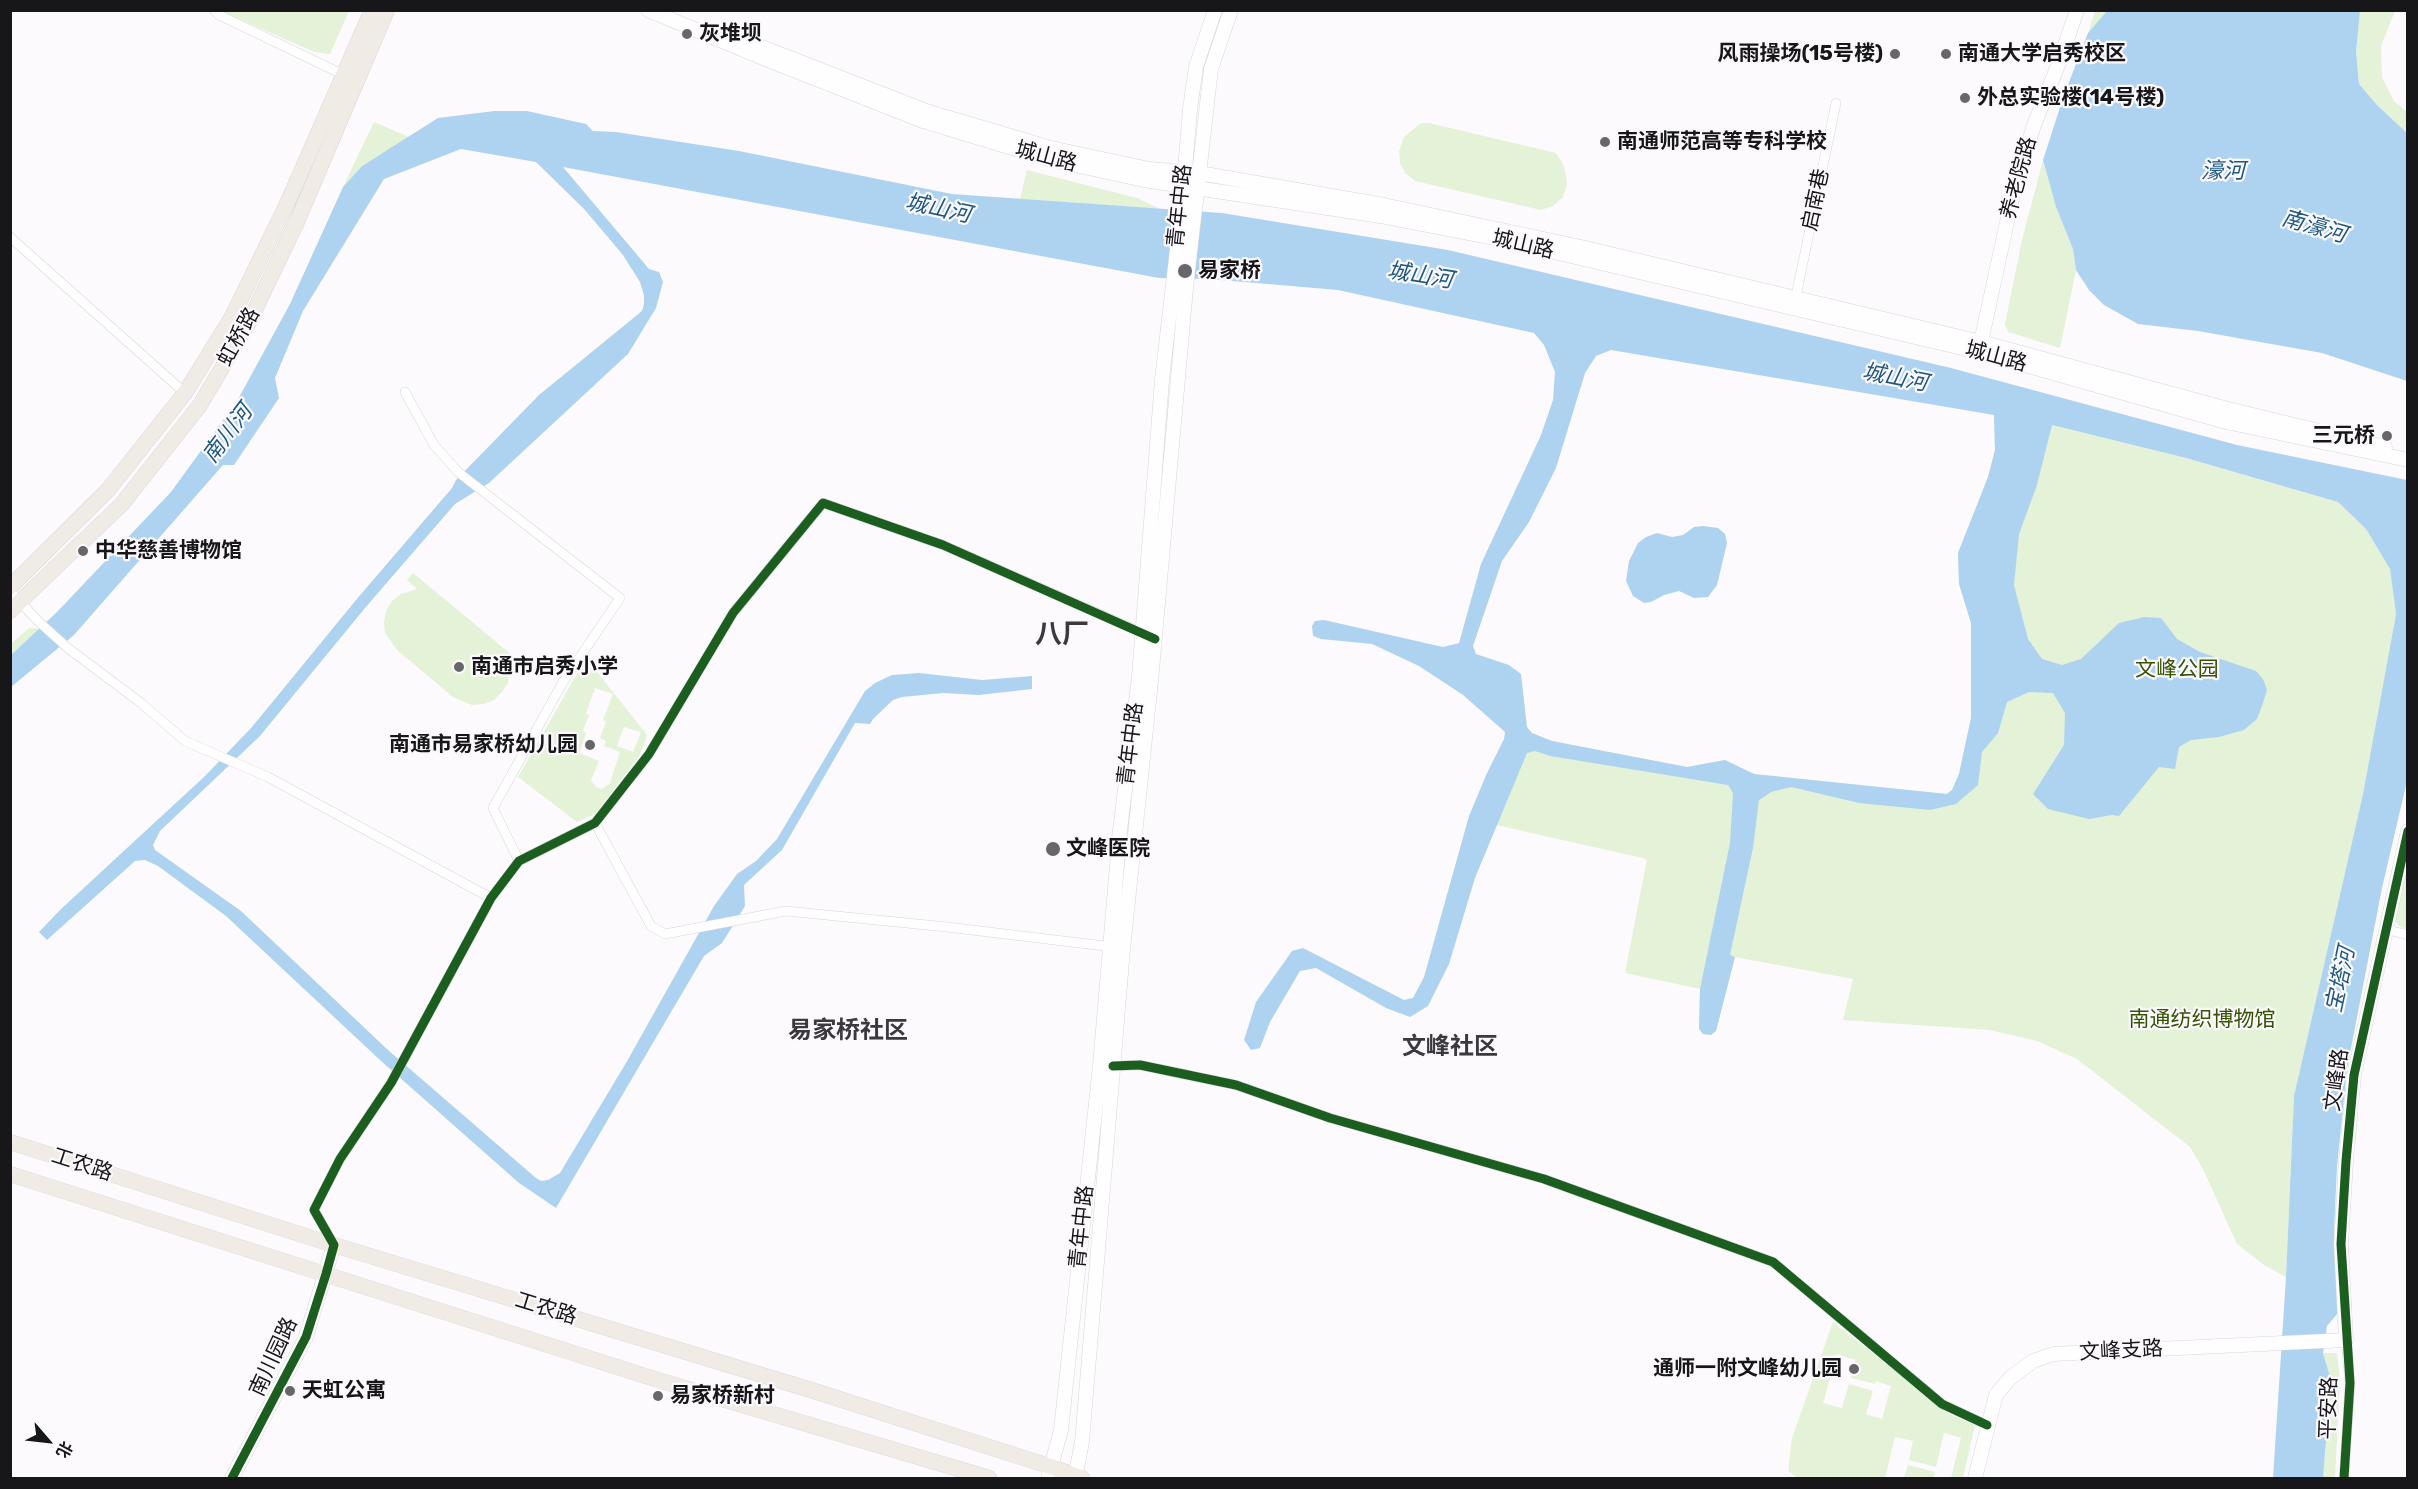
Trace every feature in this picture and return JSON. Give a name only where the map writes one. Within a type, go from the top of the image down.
[{"type":"main road","name":"虹桥路","points":[[10,589],[108,490],[185,393],[232,316],[287,204],[372,10]]},
{"type":"main road","name":"虹桥路","points":[[16,607],[122,504],[200,405],[248,324],[296,224],[387,10]]},
{"type":"main road","name":"城山路","points":[[648,10],[923,121],[1052,160],[1144,180],[1183,178],[1199,172],[1581,246],[1796,296],[1980,347],[2226,422],[2408,460]]},
{"type":"main road","name":"城山路","points":[[670,10],[928,112],[1051,148],[1183,178],[1198,188],[1380,216],[1499,239],[1980,347],[2408,452]]},
{"type":"main road","name":"青年中路","points":[[1050,1473],[1061,1430],[1116,948],[1155,639],[1186,288],[1189,206],[1183,178],[1196,67],[1215,10]]},
{"type":"main road","name":"青年中路","points":[[1078,1478],[1113,1066],[1120,830],[1139,677],[1162,380],[1172,282],[1189,206],[1198,188],[1211,69],[1231,10]]},
{"type":"main road","name":"养老院路","points":[[1980,347],[2014,190],[2034,125],[2077,10]]},
{"type":"main road","name":"文峰路","points":[[2340,1340],[2342,1244],[2354,1075],[2408,831]]},
{"type":"main road","name":"工农路","points":[[10,1142],[334,1245],[811,1390],[1050,1473],[1078,1478]]},
{"type":"main road","name":"工农路","points":[[10,1173],[658,1380],[988,1479]]},
{"type":"main road","name":"南川园路","points":[[232,1479],[306,1337],[334,1245]]},
{"type":"main road","name":"文峰支路","points":[[1975,1479],[1996,1395],[2010,1378],[2033,1361],[2053,1354],[2340,1340]]},
{"type":"street","points":[[214,10],[219,15],[344,75]]},
{"type":"street","name":"启南巷","points":[[1796,296],[1836,103]]},
{"type":"street","points":[[10,237],[185,393]]},
{"type":"street","points":[[405,392],[434,445],[458,472],[620,598],[562,682],[493,808],[519,861]]},
{"type":"street","points":[[334,1245],[314,1210],[340,1159],[393,1079],[491,898],[519,861],[595,823],[649,754],[733,613],[823,503],[943,545],[1155,639]]},
{"type":"street","points":[[10,589],[16,607],[38,621],[69,649],[141,703],[185,741],[268,777],[491,898]]},
{"type":"street","points":[[595,823],[651,926],[665,934],[786,911],[1116,948]]},
{"type":"street","points":[[2385,929],[2408,935]]},
{"type":"street","points":[[1113,1066],[1140,1065],[1236,1085],[1330,1118],[1544,1179],[1773,1262],[1942,1404],[1987,1425]]},
{"type":"street","name":"平安路","points":[[2340,1340],[2350,1383],[2344,1479]]},
{"type":"green space","points":[[221,11],[349,11],[330,54],[314,52]]},
{"type":"green space","points":[[2095,11],[2108,11],[2088,33]]},
{"type":"green space","points":[[2360,11],[2395,11],[2381,46],[2382,77],[2394,101],[2407,112],[2407,133],[2377,105],[2359,84],[2356,52]]},
{"type":"green space","points":[[374,122],[409,137],[362,166],[343,187]]},
{"type":"green space","points":[[1421,123],[1556,153],[1563,164],[1566,175],[1567,184],[1563,197],[1553,206],[1541,210],[1415,181],[1405,173],[1400,163],[1399,151],[1404,137]]},
{"type":"green space","points":[[2043,160],[2056,207],[2073,249],[2076,270],[2060,348],[2008,332],[2005,324],[2022,240]]},
{"type":"green space","points":[[1027,170],[1137,198],[1160,209],[1020,199]]},
{"type":"green space","name":"文峰公园","points":[[1994,415],[2052,425],[2186,458],[2338,502],[2366,529],[2390,569],[2396,614],[2363,794],[2294,1096],[2286,1277],[2264,1265],[2237,1244],[2203,1169],[2190,1147],[2077,1059],[2037,1041],[1990,1030],[1843,1020],[1853,979],[1735,957],[1716,1031],[1711,1035],[1703,1034],[1699,1029],[1700,989],[1625,973],[1647,859],[1496,825],[1532,733],[1552,741],[1687,767],[1725,760],[1754,774],[1946,794],[1952,790],[1959,774],[1971,718],[1971,623],[1959,584],[1958,553],[1988,477],[1995,450]]},
{"type":"green space","points":[[413,573],[530,670],[524,677],[510,665],[508,683],[502,692],[494,700],[472,705],[453,697],[397,650],[385,633],[386,611],[392,601],[401,594],[417,589],[407,580]]},
{"type":"green space","points":[[29,628],[39,629],[11,655],[11,644]]},
{"type":"green space","name":"南通市易家桥幼儿园","points":[[586,658],[647,735],[640,755],[595,814],[577,822],[518,777]],"holes":[[[595,688],[613,694],[603,720],[606,722],[600,738],[606,741],[604,746],[620,752],[610,783],[602,789],[596,787],[591,780],[599,761],[579,753],[586,733],[583,731],[589,715],[586,713]],[[624,727],[641,732],[633,752],[617,746]]]},
{"type":"green space","points":[[2407,872],[2407,929],[2400,927],[2393,918]]},
{"type":"green space","name":"通师一附文峰幼儿园","points":[[1833,1322],[1951,1415],[1975,1425],[1963,1478],[1951,1478],[1961,1438],[1944,1433],[1936,1467],[1909,1460],[1913,1441],[1895,1437],[1885,1478],[1798,1478],[1788,1471],[1792,1438]],"holes":[[[1837,1354],[1855,1360],[1851,1378],[1875,1384],[1876,1381],[1891,1386],[1882,1419],[1866,1414],[1873,1391],[1849,1384],[1842,1408],[1823,1403]]]},
{"type":"green space","points":[[2323,1353],[2337,1353],[2340,1381],[2335,1478],[2323,1478],[2331,1380]]},
{"type":"green space","points":[[1908,1465],[1935,1472],[1933,1478],[1904,1478]]},
{"type":"water","name":"濠河","points":[[2108,10],[2360,11],[2356,52],[2359,84],[2377,105],[2407,133],[2407,381],[2322,353],[2198,331],[2138,324],[2104,305],[2089,290],[2076,270],[2073,249],[2056,207],[2043,160],[2064,95],[2088,33]]},
{"type":"water","points":[[494,111],[527,111],[586,124],[593,131],[616,132],[739,151],[952,194],[1222,213],[1448,250],[1951,368],[2237,445],[2407,480],[2407,781],[2382,888],[2347,1069],[2337,1167],[2334,1231],[2338,1313],[2327,1326],[2323,1353],[2331,1380],[2323,1478],[2273,1478],[2286,1277],[2294,1096],[2363,794],[2396,614],[2390,569],[2366,529],[2338,502],[2186,458],[2052,425],[2037,485],[2019,534],[2014,585],[2028,639],[2042,659],[2062,665],[2081,659],[2119,623],[2144,617],[2161,618],[2177,639],[2200,652],[2256,671],[2263,679],[2267,690],[2263,703],[2257,719],[2244,730],[2219,737],[2191,740],[2179,747],[2175,769],[2159,767],[2119,816],[2089,819],[2048,809],[2033,794],[2064,745],[2065,713],[2053,693],[2029,692],[2007,702],[1998,733],[1982,752],[1978,785],[1956,804],[1930,810],[1859,803],[1791,787],[1771,792],[1759,800],[1753,848],[1730,955],[1735,957],[1716,1031],[1711,1035],[1703,1034],[1699,1029],[1700,989],[1730,843],[1733,793],[1728,785],[1550,756],[1535,751],[1527,753],[1475,878],[1449,964],[1428,1006],[1410,1017],[1386,1008],[1316,968],[1300,971],[1270,1022],[1260,1048],[1251,1050],[1244,1040],[1256,1002],[1292,951],[1303,948],[1404,1000],[1413,998],[1424,977],[1469,816],[1504,739],[1505,732],[1463,695],[1419,666],[1372,644],[1321,639],[1313,636],[1312,626],[1315,621],[1324,620],[1443,647],[1459,643],[1481,564],[1541,435],[1553,400],[1555,372],[1544,345],[1534,333],[1338,290],[1209,279],[1159,278],[563,167],[649,269],[659,272],[663,282],[656,308],[628,354],[489,483],[455,504],[365,608],[260,736],[160,831],[153,845],[155,850],[241,911],[388,1050],[536,1178],[541,1181],[548,1180],[560,1173],[626,1063],[714,906],[737,874],[756,861],[777,839],[865,691],[892,675],[919,673],[982,680],[1032,676],[1032,689],[979,695],[943,693],[902,697],[893,700],[870,724],[855,723],[782,850],[744,885],[745,906],[722,943],[704,956],[556,1208],[519,1183],[381,1061],[226,916],[158,866],[145,860],[135,861],[47,940],[39,932],[61,909],[205,776],[252,727],[452,488],[456,480],[539,395],[642,311],[644,295],[640,282],[623,255],[584,209],[536,162],[461,149],[384,179],[303,311],[275,378],[279,398],[234,465],[223,465],[74,635],[11,687],[11,655],[57,612],[171,492],[237,401],[290,304],[343,187],[362,166],[438,118]],"holes":[[[1611,350],[1994,415],[1995,450],[1988,477],[1958,553],[1959,584],[1971,623],[1971,718],[1959,774],[1952,790],[1947,794],[1754,774],[1725,760],[1687,767],[1552,741],[1532,733],[1527,727],[1521,674],[1509,665],[1476,654],[1473,646],[1502,561],[1529,522],[1556,468],[1585,373],[1596,356]]]},
{"type":"water","points":[[1694,527],[1718,528],[1725,534],[1727,543],[1717,585],[1708,597],[1694,598],[1679,591],[1644,603],[1633,596],[1626,581],[1629,561],[1638,543],[1657,533],[1672,537],[1683,535]]},
{"type":"cycle path","points":[[232,1478],[306,1337],[326,1274],[334,1245],[314,1210],[340,1159],[391,1083],[491,898],[519,861],[595,823],[649,754],[733,613],[823,503],[943,545],[1155,639]]},
{"type":"cycle path","points":[[2344,1478],[2350,1383],[2341,1244],[2354,1075],[2408,831]]},
{"type":"cycle path","points":[[1113,1066],[1140,1065],[1236,1085],[1330,1118],[1544,1179],[1773,1262],[1942,1404],[1987,1425]]},
{"type":"place","name":"灰堆坝","points":[[687,34]]},
{"type":"place","name":"风雨操场(15号楼)","points":[[1895,54]]},
{"type":"place","name":"南通大学启秀校区","points":[[1946,54]]},
{"type":"place","name":"外总实验楼(14号楼)","points":[[1965,98]]},
{"type":"place","name":"南通师范高等专科学校","points":[[1605,142]]},
{"type":"place","name":"易家桥","points":[[1185,271]]},
{"type":"place","name":"三元桥","points":[[2387,436]]},
{"type":"place","name":"中华慈善博物馆","points":[[83,551]]},
{"type":"place","name":"南通市启秀小学","points":[[459,667]]},
{"type":"place","name":"南通市易家桥幼儿园","points":[[590,745]]},
{"type":"place","name":"文峰医院","points":[[1053,849]]},
{"type":"place","name":"通师一附文峰幼儿园","points":[[1854,1369]]},
{"type":"place","name":"天虹公寓","points":[[290,1391]]},
{"type":"place","name":"易家桥新村","points":[[658,1396]]},
{"type":"district","name":"八厂","points":[[1062,635]]},
{"type":"district","name":"易家桥社区","points":[[848,1031]]},
{"type":"district","name":"文峰社区","points":[[1450,1047]]},
{"type":"water label","name":"城山河","points":[[938,209]]},
{"type":"water label","name":"南濠河","points":[[2314,227]]},
{"type":"water label","name":"城山河","points":[[1420,276]]},
{"type":"water label","name":"城山河","points":[[1895,378]]},
{"type":"water label","name":"南川河","points":[[228,434]]},
{"type":"water label","name":"宝塔河","points":[[2341,980]]},
{"type":"park label","name":"南通纺织博物馆","points":[[2202,1020]]}]
